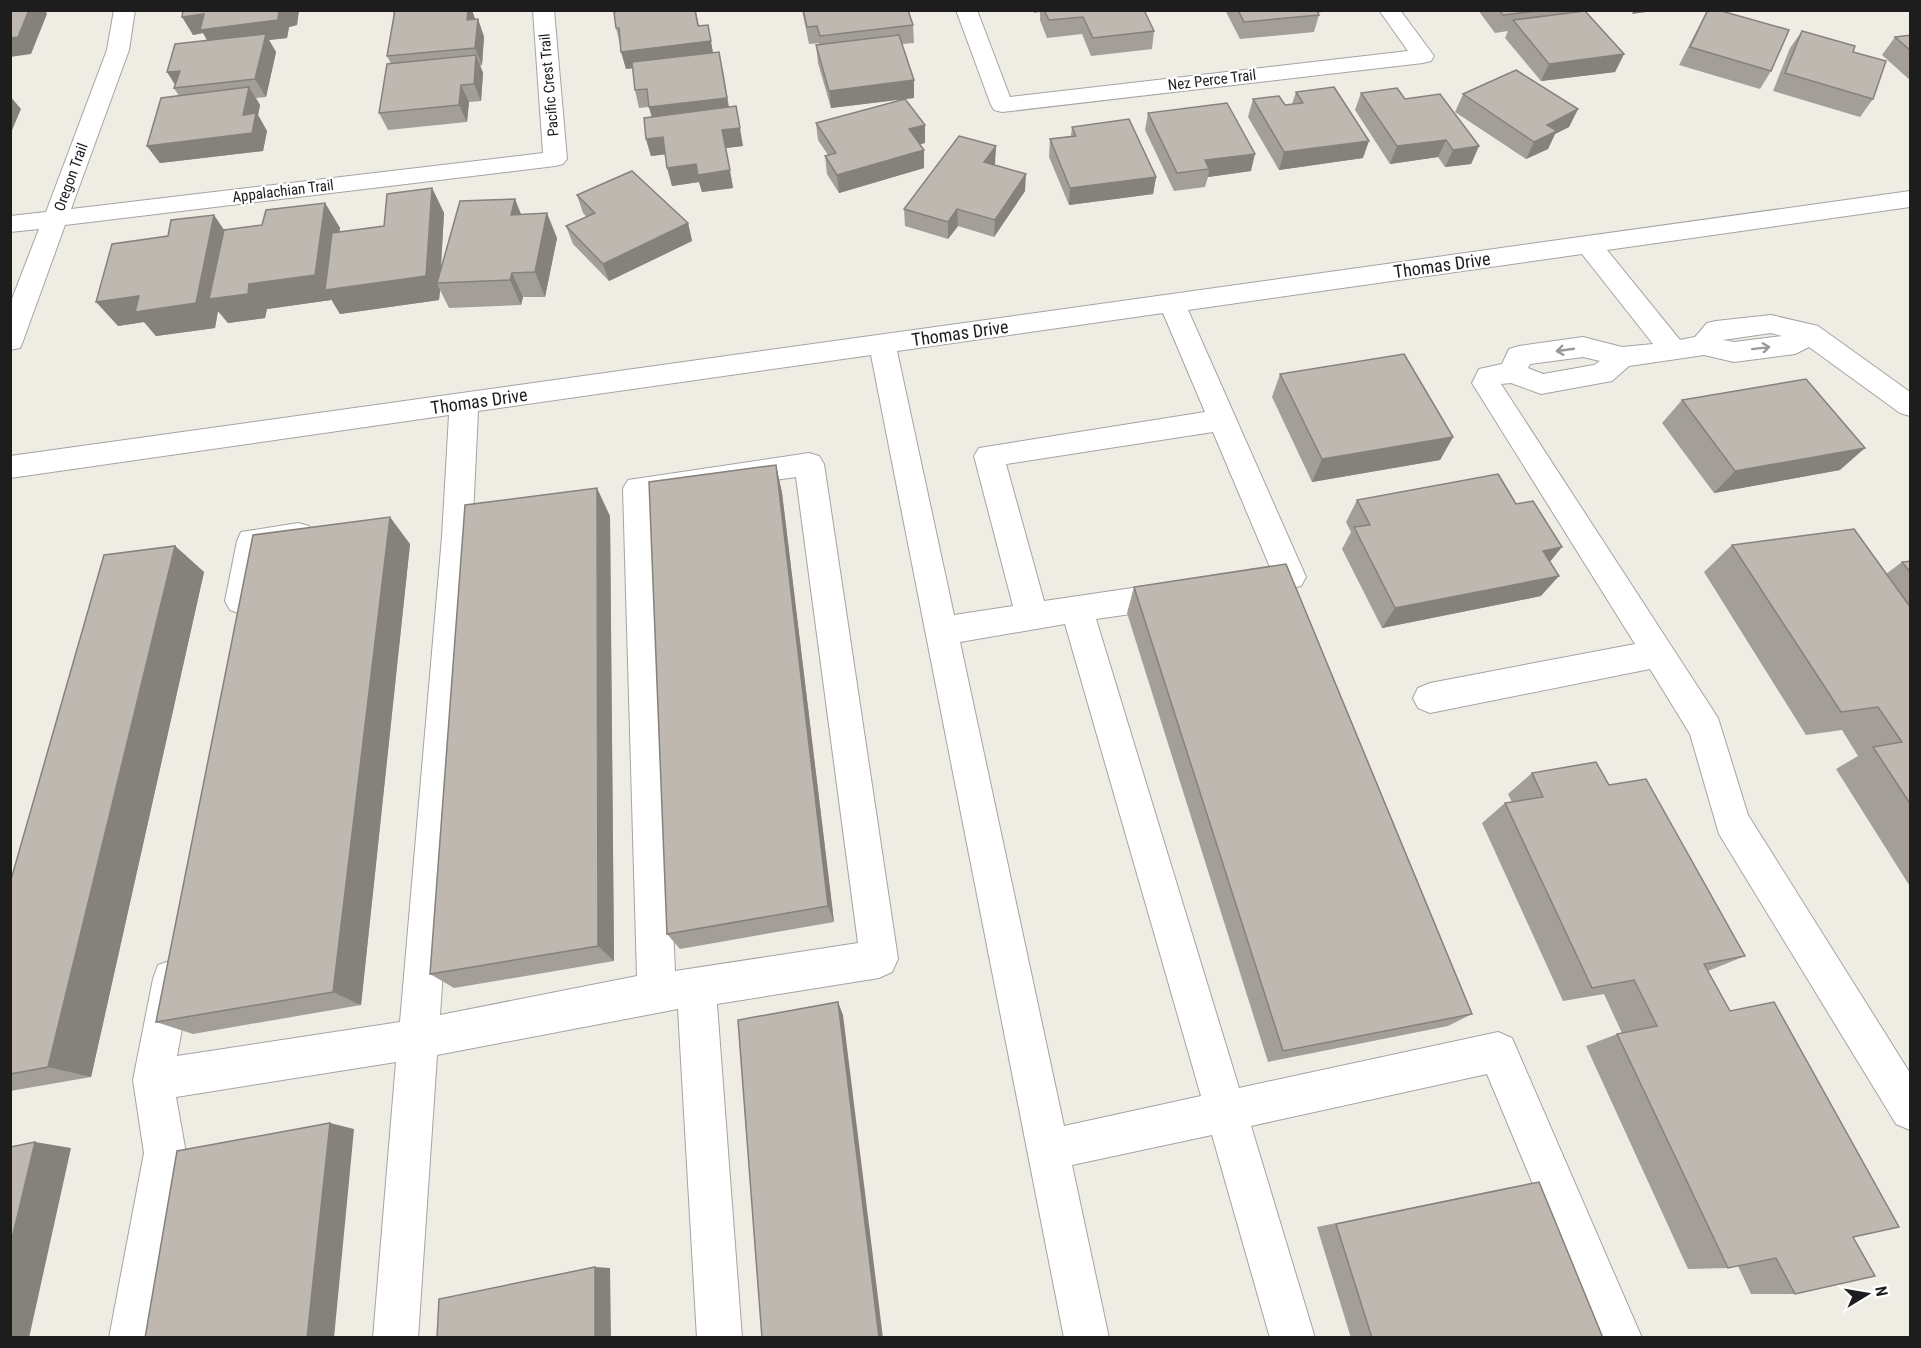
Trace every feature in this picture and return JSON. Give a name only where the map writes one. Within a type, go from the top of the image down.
[{"type":"street","name":"Oregon Trail","points":[[10,341],[118,50],[125,10]]},
{"type":"street","name":"Pacific Crest Trail","points":[[543,10],[555,159]]},
{"type":"street","name":"Nez Perce Trail","points":[[966,10],[1002,105],[1423,56],[1389,10]]},
{"type":"street","name":"Appalachian Trail","points":[[10,224],[555,159]]},
{"type":"street","name":"Thomas Drive","points":[[10,467],[1911,199]]},
{"type":"street","points":[[1589,245],[1674,351]]},
{"type":"street","points":[[1172,303],[1290,577],[1231,586]]},
{"type":"street","points":[[1911,406],[1809,333],[1795,344],[1734,352],[1704,345],[1622,357],[1583,347],[1519,356],[1513,373],[1489,376],[1486,383],[1706,729],[1732,822],[1911,1110]]},
{"type":"street","points":[[882,344],[1087,1338]]},
{"type":"street","points":[[395,1338],[457,537],[464,403]]},
{"type":"street","points":[[1032,617],[988,456],[1222,420]]},
{"type":"street","points":[[153,1080],[418,1039],[657,992],[696,988],[879,958],[809,464],[638,488],[657,992]]},
{"type":"street","points":[[235,634],[252,541],[335,530]]},
{"type":"street","points":[[941,631],[1195,591]]},
{"type":"street","points":[[1077,609],[1293,1338]]},
{"type":"street","points":[[1430,698],[1658,654]]},
{"type":"street","points":[[131,1338],[165,1153],[153,1080],[177,951]]},
{"type":"street","points":[[696,988],[720,1338]]},
{"type":"street","points":[[1048,1150],[1498,1052],[1620,1338]]},
{"type":"building","points":[[10,10],[29,10],[18,37],[10,38]]},
{"type":"building","points":[[183,10],[279,10],[278,20],[200,30],[204,14],[182,17]]},
{"type":"building","points":[[395,10],[468,10],[467,20],[478,19],[475,48],[387,56]]},
{"type":"building","points":[[695,10],[698,26],[708,25],[711,41],[621,52],[619,28],[616,28],[614,12]]},
{"type":"building","points":[[803,10],[908,10],[913,25],[820,36],[817,26],[807,27]]},
{"type":"building","points":[[1044,10],[1144,10],[1154,31],[1093,38],[1083,17],[1049,20]]},
{"type":"building","points":[[1238,10],[1317,10],[1319,15],[1244,22]]},
{"type":"building","points":[[1499,10],[1546,10],[1503,15]]},
{"type":"building","points":[[1708,10],[1718,10],[1789,30],[1771,71],[1690,47]]},
{"type":"building","points":[[1585,11],[1624,54],[1549,64],[1513,20]]},
{"type":"building","points":[[1802,31],[1855,46],[1853,52],[1886,61],[1873,99],[1785,73]]},
{"type":"building","points":[[266,34],[255,79],[174,88],[180,71],[167,72],[175,44]]},
{"type":"building","points":[[899,35],[914,80],[829,91],[816,45]]},
{"type":"building","points":[[1911,35],[1911,51],[1895,37]]},
{"type":"building","points":[[719,52],[727,98],[649,107],[647,89],[635,90],[632,62]]},
{"type":"building","points":[[476,55],[474,84],[461,85],[459,105],[379,113],[387,64]]},
{"type":"building","points":[[1516,70],[1578,109],[1547,125],[1557,131],[1534,142],[1463,94]]},
{"type":"building","points":[[249,87],[243,115],[256,113],[252,133],[147,146],[161,98]]},
{"type":"building","points":[[1334,87],[1369,141],[1284,152],[1253,99],[1279,96],[1285,105],[1303,103],[1296,92]]},
{"type":"building","points":[[1397,88],[1405,99],[1440,94],[1479,146],[1453,150],[1446,140],[1397,146],[1361,93]]},
{"type":"building","points":[[905,99],[925,125],[909,129],[924,150],[837,175],[825,156],[836,153],[816,123]]},
{"type":"building","points":[[1227,103],[1255,154],[1205,160],[1209,169],[1177,173],[1148,113]]},
{"type":"building","points":[[736,106],[740,128],[722,130],[730,170],[698,175],[696,164],[667,168],[663,137],[646,139],[644,118]]},
{"type":"building","points":[[1129,119],[1156,177],[1070,188],[1050,139],[1076,136],[1072,127]]},
{"type":"building","points":[[959,136],[996,146],[984,162],[1026,174],[995,220],[957,209],[948,222],[904,209]]},
{"type":"building","points":[[632,171],[688,223],[603,264],[566,226],[595,213],[577,195]]},
{"type":"building","points":[[432,188],[426,276],[325,290],[332,233],[384,226],[387,194]]},
{"type":"building","points":[[515,199],[511,215],[547,213],[535,272],[512,273],[510,280],[437,283],[460,201]]},
{"type":"building","points":[[325,203],[315,275],[249,284],[248,294],[209,299],[224,230],[262,225],[266,210]]},
{"type":"building","points":[[214,215],[196,303],[135,312],[139,296],[96,302],[112,244],[168,236],[171,220]]},
{"type":"building","points":[[1404,354],[1453,437],[1322,459],[1280,374]]},
{"type":"building","points":[[1806,379],[1865,448],[1735,471],[1682,400]]},
{"type":"building","points":[[776,465],[828,906],[667,934],[649,482]]},
{"type":"building","points":[[1498,474],[1516,504],[1533,501],[1562,547],[1543,551],[1559,576],[1395,608],[1354,527],[1370,525],[1357,500]]},
{"type":"building","points":[[597,488],[598,946],[430,974],[465,505]]},
{"type":"building","points":[[390,517],[333,992],[156,1022],[253,535]]},
{"type":"building","points":[[1854,529],[1911,608],[1911,805],[1873,747],[1902,742],[1878,707],[1841,712],[1732,545]]},
{"type":"building","points":[[175,546],[48,1067],[10,1074],[10,883],[104,555]]},
{"type":"building","points":[[1911,561],[1911,573],[1902,562]]},
{"type":"building","points":[[1286,564],[1472,1014],[1283,1051],[1134,587]]},
{"type":"building","points":[[1596,762],[1609,785],[1646,779],[1745,956],[1704,964],[1730,1011],[1774,1002],[1899,1227],[1853,1237],[1875,1276],[1795,1294],[1776,1258],[1728,1268],[1617,1034],[1657,1026],[1634,980],[1592,988],[1505,803],[1543,797],[1532,773]]},
{"type":"building","points":[[838,1002],[879,1338],[762,1338],[738,1020]]},
{"type":"building","points":[[330,1123],[307,1338],[145,1338],[177,1151]]},
{"type":"building","points":[[35,1142],[10,1247],[10,1147]]},
{"type":"building","points":[[1539,1182],[1603,1338],[1372,1338],[1336,1224]]},
{"type":"building","points":[[595,1267],[595,1338],[437,1338],[439,1299]]}]
